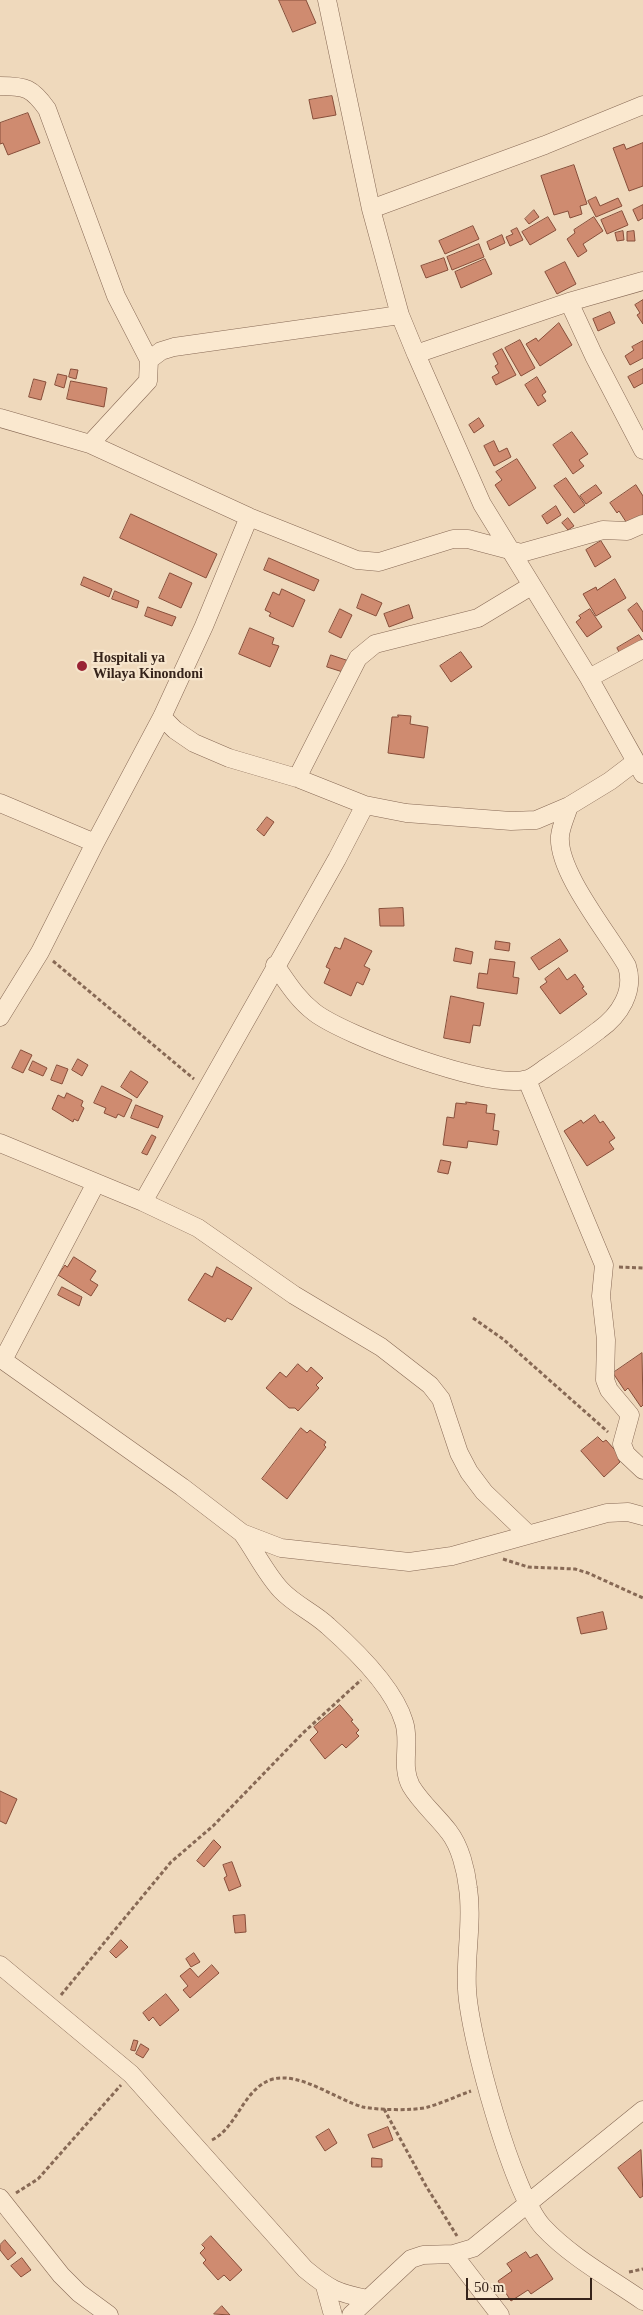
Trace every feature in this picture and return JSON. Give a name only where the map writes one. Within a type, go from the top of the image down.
[{"type":"street","points":[[162,717],[175,730],[194,743],[229,758],[297,778],[364,804],[406,813],[511,821],[536,820],[569,806],[610,781],[639,768],[589,678],[507,548],[482,504],[400,315],[371,208],[327,0]]},
{"type":"street","points":[[0,86],[22,86],[36,94],[47,109],[116,296],[149,360],[148,381],[90,444]]},
{"type":"street","points":[[371,208],[545,145],[643,105]]},
{"type":"street","points":[[416,354],[569,302],[643,281]]},
{"type":"street","points":[[569,302],[594,356],[641,440]]},
{"type":"street","points":[[149,360],[161,351],[174,347],[400,315]]},
{"type":"street","points":[[0,418],[90,444],[249,517],[357,560],[379,562],[453,539],[468,538],[521,553],[535,551],[603,530],[627,531],[643,524]]},
{"type":"street","points":[[0,1017],[40,952],[94,843],[162,717],[204,626],[249,517]]},
{"type":"street","points":[[297,778],[358,658],[374,644],[478,618],[531,586]]},
{"type":"street","points":[[589,678],[643,649]]},
{"type":"street","points":[[0,803],[94,843]]},
{"type":"street","points":[[143,1202],[208,1090],[275,965],[337,859],[364,804]]},
{"type":"street","points":[[275,965],[297,997],[326,1020],[404,1054],[451,1070],[505,1081],[527,1080],[610,1022],[628,994],[631,979],[612,940],[567,870],[561,851],[560,836],[569,806]]},
{"type":"street","points":[[527,1080],[604,1266],[601,1296],[606,1340],[605,1380],[609,1390],[630,1415],[622,1444],[626,1454],[643,1470]]},
{"type":"street","points":[[0,1143],[143,1202],[198,1228],[294,1295],[381,1347],[430,1385],[441,1399],[459,1453],[469,1472],[484,1492],[528,1534]]},
{"type":"street","points":[[96,1183],[2,1359],[182,1487],[242,1533],[281,1548],[320,1554],[409,1562],[452,1556],[607,1513],[628,1512],[643,1516]]},
{"type":"street","points":[[242,1533],[280,1589],[294,1602],[327,1625],[371,1670],[393,1698],[405,1723],[405,1770],[410,1785],[451,1834],[463,1863],[469,1889],[466,1990],[476,2043],[506,2148],[527,2205],[542,2226],[564,2246],[643,2301]]},
{"type":"street","points":[[0,1964],[131,2074],[305,2269],[325,2286],[340,2294],[368,2299]]},
{"type":"street","points":[[351,2315],[411,2259],[423,2255],[460,2252],[473,2248],[643,2111]]},
{"type":"street","points":[[6,2197],[61,2275],[79,2293],[109,2315]]},
{"type":"street","points":[[460,2252],[500,2315]]},
{"type":"street","points":[[325,2286],[333,2315]]},
{"type":"path","points":[[40,952],[208,1090]]},
{"type":"path","points":[[604,1266],[643,1268]]},
{"type":"path","points":[[473,1318],[503,1339],[622,1444]]},
{"type":"path","points":[[501,1558],[528,1567],[574,1569],[588,1572],[643,1598]]},
{"type":"path","points":[[50,2007],[171,1862],[212,1826],[304,1733],[371,1670]]},
{"type":"path","points":[[6,2197],[38,2178],[131,2074]]},
{"type":"path","points":[[195,2145],[218,2137],[256,2090],[275,2079],[290,2079],[313,2086],[364,2107],[384,2109],[426,2108],[488,2084]]},
{"type":"path","points":[[384,2109],[460,2252]]},
{"type":"building","points":[[279,0],[306,0],[316,23],[293,32]]},
{"type":"building","points":[[332,96],[336,115],[313,119],[309,100]]},
{"type":"building","points":[[28,113],[40,143],[8,155],[3,143],[0,144],[0,123]]},
{"type":"building","points":[[643,143],[643,186],[629,191],[613,148],[624,144],[626,149]]},
{"type":"building","points":[[574,165],[587,204],[580,206],[582,214],[570,218],[568,211],[554,215],[541,176]]},
{"type":"building","points":[[596,197],[600,206],[618,198],[622,206],[596,217],[588,201]]},
{"type":"building","points":[[643,205],[643,218],[638,221],[633,210]]},
{"type":"building","points":[[534,210],[539,217],[529,224],[525,219]]},
{"type":"building","points":[[622,211],[628,225],[607,234],[601,220]]},
{"type":"building","points":[[548,217],[556,230],[530,245],[522,232]]},
{"type":"building","points":[[594,217],[603,231],[583,244],[587,251],[578,257],[567,239],[575,233],[574,230]]},
{"type":"building","points":[[473,226],[479,239],[445,254],[439,241]]},
{"type":"building","points":[[517,228],[523,240],[510,246],[506,237],[513,234],[511,231]]},
{"type":"building","points":[[623,231],[624,240],[617,241],[615,233]]},
{"type":"building","points":[[634,231],[635,241],[627,241],[627,232]]},
{"type":"building","points":[[502,235],[505,243],[490,250],[487,242]]},
{"type":"building","points":[[479,244],[484,257],[452,270],[447,257]]},
{"type":"building","points":[[444,258],[448,270],[426,278],[421,266]]},
{"type":"building","points":[[485,259],[492,274],[461,288],[455,272]]},
{"type":"building","points":[[565,262],[576,284],[557,294],[545,272]]},
{"type":"building","points":[[643,300],[643,324],[637,315],[640,313],[635,305]]},
{"type":"building","points":[[610,312],[615,323],[598,331],[593,319]]},
{"type":"building","points":[[559,323],[572,345],[540,366],[526,344],[536,338],[538,341]]},
{"type":"building","points":[[520,340],[535,368],[521,376],[505,348]]},
{"type":"building","points":[[643,341],[643,358],[630,365],[625,356],[634,350],[632,347]]},
{"type":"building","points":[[502,349],[516,375],[496,385],[492,377],[499,373],[495,366],[498,364],[493,354]]},
{"type":"building","points":[[71,369],[78,370],[76,379],[69,377]]},
{"type":"building","points":[[643,369],[643,383],[634,388],[628,377]]},
{"type":"building","points":[[58,374],[67,376],[64,388],[55,385]]},
{"type":"building","points":[[537,377],[546,392],[542,395],[546,401],[538,406],[525,385]]},
{"type":"building","points":[[34,379],[46,382],[41,400],[29,397]]},
{"type":"building","points":[[71,381],[107,388],[104,407],[67,399]]},
{"type":"building","points":[[479,418],[484,426],[474,433],[469,425]]},
{"type":"building","points":[[572,432],[588,454],[579,460],[584,466],[573,474],[553,445]]},
{"type":"building","points":[[494,441],[499,452],[507,448],[511,457],[494,466],[484,446]]},
{"type":"building","points":[[517,459],[536,488],[509,506],[495,485],[502,480],[496,472]]},
{"type":"building","points":[[566,478],[585,505],[574,513],[554,486]]},
{"type":"building","points":[[596,485],[602,493],[586,504],[580,496]]},
{"type":"building","points":[[636,485],[643,496],[643,519],[630,528],[619,511],[617,513],[610,503]]},
{"type":"building","points":[[556,506],[561,515],[547,524],[542,516]]},
{"type":"building","points":[[131,514],[217,554],[206,578],[120,538]]},
{"type":"building","points":[[568,518],[574,526],[568,530],[562,523]]},
{"type":"building","points":[[601,541],[611,557],[595,567],[586,550]]},
{"type":"building","points":[[269,558],[319,580],[314,591],[264,570]]},
{"type":"building","points":[[170,573],[192,583],[181,608],[159,598]]},
{"type":"building","points":[[84,577],[112,589],[109,597],[81,585]]},
{"type":"building","points":[[615,579],[626,598],[596,616],[583,594],[596,587],[597,590]]},
{"type":"building","points":[[282,589],[305,600],[293,627],[269,616],[271,613],[265,610],[273,592],[279,595]]},
{"type":"building","points":[[115,591],[139,601],[137,608],[112,599]]},
{"type":"building","points":[[362,594],[382,603],[376,616],[357,608]]},
{"type":"building","points":[[637,603],[643,612],[643,632],[628,610]]},
{"type":"building","points":[[409,605],[413,618],[389,627],[384,614]]},
{"type":"building","points":[[148,607],[176,617],[172,626],[145,616]]},
{"type":"building","points":[[340,609],[352,615],[341,638],[329,632]]},
{"type":"building","points":[[590,609],[602,627],[587,637],[576,622],[581,618],[579,616]]},
{"type":"building","points":[[250,628],[274,638],[272,644],[279,646],[270,667],[239,654]]},
{"type":"building","points":[[639,635],[643,641],[620,654],[617,648]]},
{"type":"building","points":[[461,652],[472,667],[451,682],[440,666]]},
{"type":"building","points":[[331,655],[349,661],[346,673],[327,667]]},
{"type":"building","points":[[398,715],[411,716],[410,724],[428,727],[424,758],[388,753],[392,717],[398,717]]},
{"type":"building","points":[[267,817],[274,822],[264,836],[257,830]]},
{"type":"building","points":[[403,908],[404,926],[380,926],[379,909]]},
{"type":"building","points":[[345,938],[372,951],[364,966],[370,969],[363,985],[357,982],[351,996],[324,983],[330,969],[326,967],[335,947],[340,949]]},
{"type":"building","points":[[560,939],[568,951],[539,970],[531,958]]},
{"type":"building","points":[[496,941],[510,943],[509,951],[495,949]]},
{"type":"building","points":[[456,948],[473,952],[471,964],[454,961]]},
{"type":"building","points":[[490,959],[515,962],[513,977],[519,978],[517,994],[477,988],[479,973],[487,974]]},
{"type":"building","points":[[559,968],[567,980],[575,974],[587,994],[560,1014],[540,987],[547,982],[545,979]]},
{"type":"building","points":[[451,996],[484,1003],[480,1026],[473,1025],[470,1043],[444,1038]]},
{"type":"building","points":[[21,1050],[32,1055],[23,1073],[12,1068]]},
{"type":"building","points":[[78,1059],[88,1065],[82,1076],[72,1070]]},
{"type":"building","points":[[33,1061],[47,1068],[43,1076],[29,1070]]},
{"type":"building","points":[[57,1065],[68,1069],[62,1084],[51,1080]]},
{"type":"building","points":[[131,1071],[148,1082],[137,1098],[121,1087]]},
{"type":"building","points":[[102,1086],[132,1100],[124,1117],[118,1114],[116,1118],[104,1113],[106,1108],[94,1103]]},
{"type":"building","points":[[67,1093],[83,1101],[81,1106],[84,1108],[78,1121],[74,1119],[73,1122],[52,1109],[58,1095],[64,1098]]},
{"type":"building","points":[[466,1102],[487,1105],[486,1113],[495,1114],[493,1130],[499,1131],[497,1145],[468,1141],[467,1148],[443,1145],[447,1117],[454,1118],[456,1103],[466,1104]]},
{"type":"building","points":[[136,1105],[163,1116],[158,1128],[131,1118]]},
{"type":"building","points":[[595,1115],[600,1123],[603,1121],[615,1138],[609,1142],[614,1149],[587,1166],[564,1131],[581,1120],[583,1123]]},
{"type":"building","points":[[152,1135],[156,1137],[147,1155],[142,1153]]},
{"type":"building","points":[[441,1160],[451,1162],[448,1174],[438,1172]]},
{"type":"building","points":[[74,1257],[96,1271],[90,1280],[98,1285],[91,1296],[58,1275]]},
{"type":"building","points":[[217,1267],[252,1288],[232,1320],[227,1318],[225,1322],[188,1300],[205,1273],[212,1277]]},
{"type":"building","points":[[62,1287],[82,1297],[79,1306],[58,1295]]},
{"type":"building","points":[[642,1353],[643,1405],[641,1407],[628,1388],[625,1391],[613,1373]]},
{"type":"building","points":[[298,1364],[307,1372],[311,1367],[323,1378],[316,1385],[319,1388],[298,1411],[295,1408],[289,1408],[266,1388],[280,1372],[286,1377]]},
{"type":"building","points":[[301,1428],[307,1433],[310,1430],[326,1442],[324,1445],[326,1447],[287,1499],[262,1479]]},
{"type":"building","points":[[598,1437],[603,1442],[606,1440],[621,1457],[618,1459],[620,1462],[604,1477],[581,1451]]},
{"type":"building","points":[[603,1612],[607,1629],[581,1634],[577,1618]]},
{"type":"building","points":[[340,1705],[353,1720],[351,1721],[359,1730],[356,1733],[359,1736],[346,1748],[342,1744],[325,1759],[310,1740],[318,1732],[314,1727]]},
{"type":"building","points":[[0,1791],[17,1799],[6,1824],[0,1821]]},
{"type":"building","points":[[214,1840],[221,1847],[204,1867],[197,1861]]},
{"type":"building","points":[[232,1862],[241,1886],[229,1891],[224,1878],[227,1876],[223,1865]]},
{"type":"building","points":[[245,1915],[246,1932],[235,1933],[233,1916]]},
{"type":"building","points":[[121,1940],[128,1947],[116,1958],[110,1952]]},
{"type":"building","points":[[194,1953],[200,1962],[191,1967],[186,1959]]},
{"type":"building","points":[[212,1965],[219,1973],[190,1998],[183,1990],[188,1986],[180,1976],[190,1968],[198,1977]]},
{"type":"building","points":[[166,1994],[179,2010],[160,2026],[153,2017],[149,2021],[143,2013]]},
{"type":"building","points":[[134,2040],[138,2041],[135,2051],[131,2050]]},
{"type":"building","points":[[141,2044],[149,2049],[143,2058],[136,2054]]},
{"type":"building","points":[[388,2127],[393,2140],[373,2148],[368,2135]]},
{"type":"building","points":[[329,2129],[337,2143],[325,2151],[316,2137]]},
{"type":"building","points":[[641,2150],[643,2196],[640,2198],[618,2168]]},
{"type":"building","points":[[372,2158],[382,2159],[382,2167],[372,2167]]},
{"type":"building","points":[[211,2236],[242,2270],[230,2281],[224,2275],[218,2280],[203,2263],[206,2260],[200,2253],[205,2248],[202,2245]]},
{"type":"building","points":[[5,2240],[16,2253],[8,2260],[0,2250],[0,2245]]},
{"type":"building","points":[[526,2252],[530,2258],[537,2254],[553,2279],[531,2294],[528,2290],[511,2301],[498,2281],[512,2271],[507,2264]]},
{"type":"building","points":[[22,2258],[31,2270],[21,2277],[11,2266]]},
{"type":"building","points":[[222,2306],[230,2315],[214,2314]]},
{"type":"place","name":"Hospitali ya Wilaya Kinondoni","points":[[82,666]]}]
